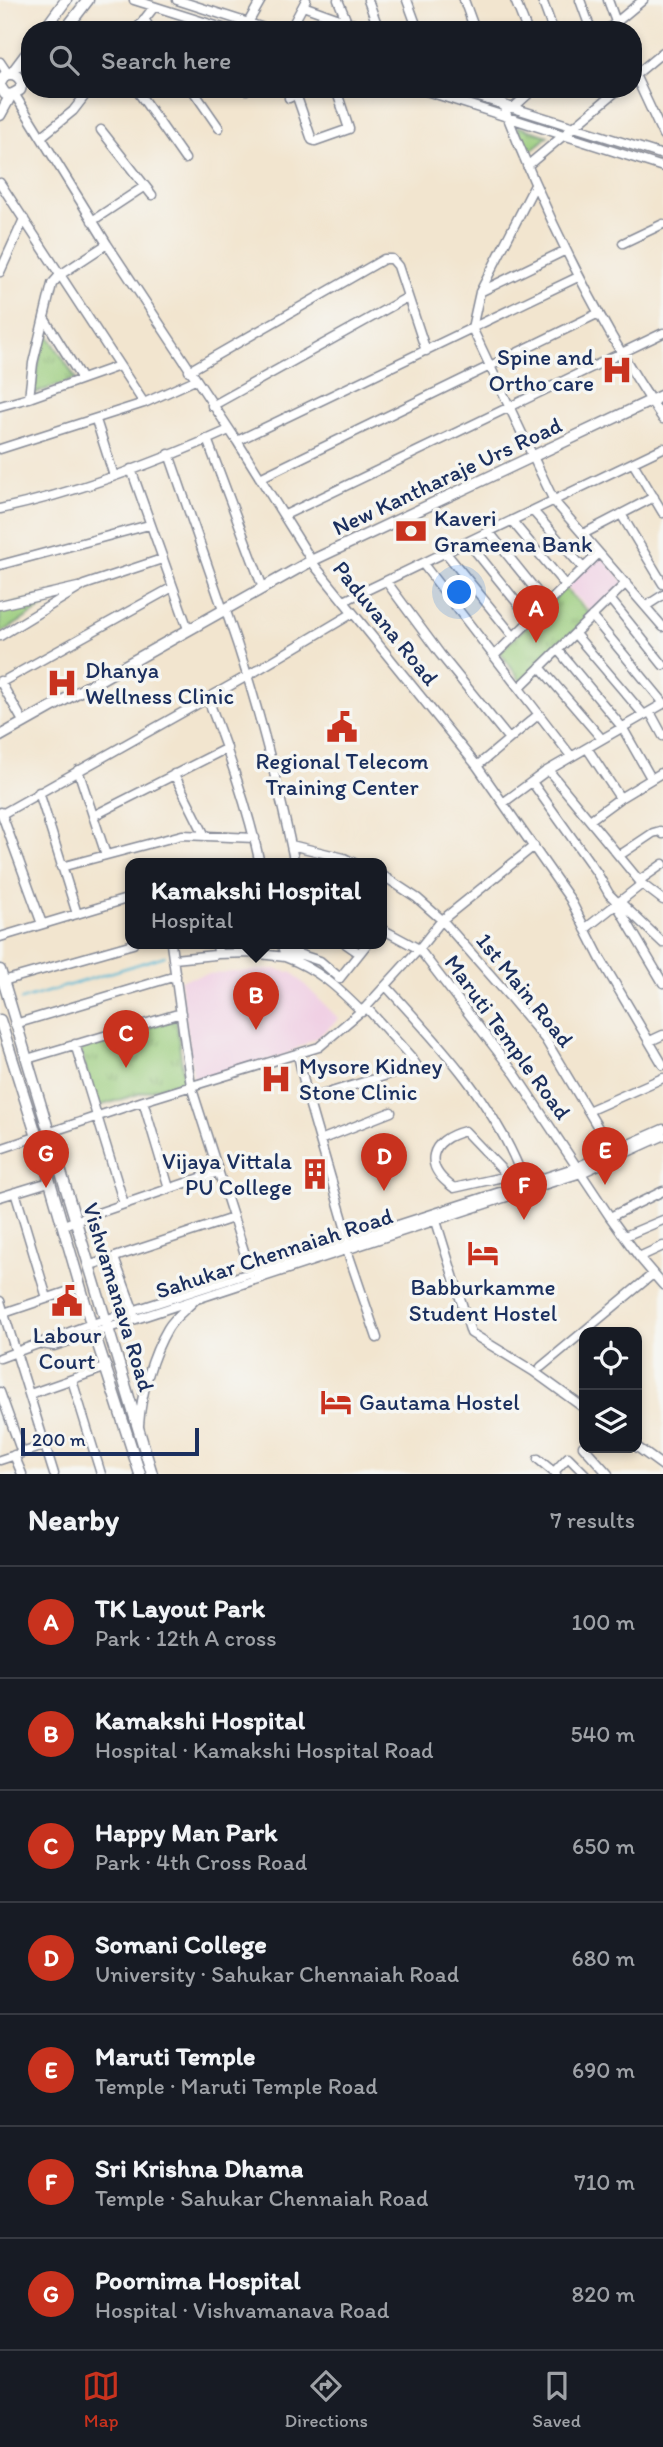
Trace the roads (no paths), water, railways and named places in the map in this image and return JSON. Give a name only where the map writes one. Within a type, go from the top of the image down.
[{"type":"main road","points":[[51,21],[66,0]]},
{"type":"main road","points":[[72,21],[88,0]]},
{"type":"main road","points":[[13,95],[5,94],[0,86],[2,78],[10,74],[21,60]]},
{"type":"main road","points":[[10,74],[19,76],[21,82]]},
{"type":"main road","points":[[0,115],[21,88]]},
{"type":"main road","name":"New Kantharaje Urs Road","points":[[0,743],[323,556],[663,395]]},
{"type":"main road","name":"New Kantharaje Urs Road","points":[[0,736],[188,629],[225,612],[263,588],[313,563]]},
{"type":"main road","name":"Vishvamanava Road","points":[[0,970],[152,1474]]},
{"type":"main road","name":"Vishvamanava Road","points":[[0,1020],[93,1329],[140,1474]]},
{"type":"street","points":[[177,0],[202,3],[243,21]]},
{"type":"street","points":[[249,21],[261,0]]},
{"type":"street","points":[[338,0],[347,21]]},
{"type":"street","points":[[368,0],[376,21]]},
{"type":"street","points":[[407,0],[415,21]]},
{"type":"street","points":[[464,0],[472,21]]},
{"type":"street","points":[[515,0],[523,21]]},
{"type":"street","points":[[542,0],[550,21]]},
{"type":"street","points":[[580,0],[588,21]]},
{"type":"street","points":[[608,0],[616,21]]},
{"type":"street","points":[[617,21],[643,0]]},
{"type":"street","points":[[138,1],[196,21]]},
{"type":"street","points":[[295,21],[305,3],[345,21]]},
{"type":"street","points":[[144,19],[154,7]]},
{"type":"street","points":[[642,69],[663,52]]},
{"type":"street","points":[[0,62],[10,74]]},
{"type":"street","points":[[642,92],[663,135]]},
{"type":"street","name":"Paduvana Road","points":[[13,95],[189,371],[285,515],[313,563],[477,766],[570,899],[663,1065]]},
{"type":"street","points":[[41,137],[73,111],[83,98]]},
{"type":"street","points":[[142,98],[185,159]]},
{"type":"street","points":[[198,98],[219,128]]},
{"type":"street","points":[[291,98],[312,140],[315,141],[349,129],[339,98]]},
{"type":"street","points":[[449,98],[663,167]]},
{"type":"street","points":[[483,98],[663,155]]},
{"type":"street","points":[[501,98],[564,251],[663,419]]},
{"type":"street","points":[[513,108],[524,98]]},
{"type":"street","points":[[527,166],[606,98]]},
{"type":"street","points":[[101,130],[152,195]]},
{"type":"street","points":[[0,183],[144,403]]},
{"type":"street","points":[[535,185],[481,292],[472,328],[554,501],[663,627]]},
{"type":"street","points":[[93,220],[145,186]]},
{"type":"street","points":[[0,272],[24,219]]},
{"type":"street","points":[[623,243],[663,224]]},
{"type":"street","points":[[29,398],[33,363],[52,284],[60,275],[107,244]]},
{"type":"street","points":[[481,292],[564,251]]},
{"type":"street","points":[[189,371],[384,259],[392,259],[398,266],[426,351]]},
{"type":"street","points":[[237,441],[578,277]]},
{"type":"street","points":[[212,406],[408,297]]},
{"type":"street","points":[[260,478],[599,313]]},
{"type":"street","points":[[44,318],[82,379]]},
{"type":"street","points":[[285,515],[663,333]]},
{"type":"street","points":[[0,405],[29,398],[119,366]]},
{"type":"street","points":[[0,449],[144,403],[195,380]]},
{"type":"street","points":[[96,419],[114,476]]},
{"type":"street","points":[[0,509],[114,476],[229,430]]},
{"type":"street","points":[[207,439],[263,588]]},
{"type":"street","points":[[344,601],[663,448]]},
{"type":"street","points":[[169,454],[249,676],[276,775],[294,858]]},
{"type":"street","points":[[633,463],[663,513]]},
{"type":"street","points":[[131,469],[188,629]]},
{"type":"street","points":[[583,534],[654,498]]},
{"type":"street","points":[[533,511],[583,568]]},
{"type":"street","points":[[621,514],[663,584]]},
{"type":"street","points":[[512,521],[566,586]]},
{"type":"street","points":[[0,565],[149,525]]},
{"type":"street","points":[[489,532],[547,604]]},
{"type":"street","points":[[468,542],[531,620]]},
{"type":"street","points":[[446,552],[514,637]]},
{"type":"street","points":[[495,655],[599,552]]},
{"type":"street","points":[[0,605],[84,585],[162,559]]},
{"type":"street","points":[[423,564],[571,756]]},
{"type":"street","points":[[386,581],[440,654],[509,739]]},
{"type":"street","points":[[520,687],[626,583]]},
{"type":"street","points":[[0,636],[84,585]]},
{"type":"street","points":[[24,723],[0,683],[171,587]]},
{"type":"street","points":[[646,606],[663,595]]},
{"type":"street","points":[[610,599],[663,665]]},
{"type":"street","points":[[42,924],[1,811],[249,676],[353,613]]},
{"type":"street","points":[[503,803],[571,756],[663,703],[592,616]]},
{"type":"street","points":[[575,634],[647,714],[663,736]]},
{"type":"street","points":[[558,650],[622,727],[650,778]]},
{"type":"street","points":[[540,667],[601,738]]},
{"type":"street","points":[[208,699],[227,748],[259,858]]},
{"type":"street","points":[[477,766],[540,714]]},
{"type":"street","points":[[93,816],[227,748]]},
{"type":"street","points":[[587,748],[620,798]]},
{"type":"street","points":[[78,771],[106,855]]},
{"type":"street","points":[[549,771],[641,882],[663,900]]},
{"type":"street","points":[[590,820],[650,778],[663,772]]},
{"type":"street","points":[[174,774],[205,836]]},
{"type":"street","points":[[532,782],[609,894],[663,943]]},
{"type":"street","points":[[40,792],[77,914]]},
{"type":"street","points":[[620,855],[653,833],[660,831],[663,834]]},
{"type":"street","points":[[61,867],[182,835],[255,838]]},
{"type":"street","points":[[291,845],[335,858]]},
{"type":"street","points":[[0,1149],[96,1116],[319,1047],[364,1010],[442,920],[534,846]]},
{"type":"street","points":[[585,929],[619,904],[663,864]]},
{"type":"street","name":"1st Main Road","points":[[387,878],[418,898],[442,920],[545,1039],[612,1151]]},
{"type":"street","points":[[0,937],[125,900]]},
{"type":"street","points":[[619,904],[663,983]]},
{"type":"street","name":"Maruti Temple Road","points":[[387,932],[419,949],[515,1074],[610,1217],[663,1285]]},
{"type":"street","points":[[3,981],[125,946]]},
{"type":"street","points":[[172,949],[191,1086],[251,1273]]},
{"type":"street","points":[[217,949],[217,954]]},
{"type":"street","points":[[353,949],[359,953]]},
{"type":"street","points":[[338,981],[362,949]]},
{"type":"street","points":[[174,959],[283,950],[320,961],[411,1057],[416,1066],[308,1099]]},
{"type":"street","points":[[15,1024],[176,976]]},
{"type":"street","points":[[386,986],[465,1076],[504,1136],[527,1183]]},
{"type":"street","points":[[27,1059],[181,1013]]},
{"type":"street","points":[[650,1041],[663,1035]]},
{"type":"street","points":[[75,1044],[124,1204]]},
{"type":"street","points":[[298,1055],[349,1246],[377,1338]]},
{"type":"street","points":[[588,1111],[663,1078]]},
{"type":"street","points":[[143,1101],[169,1188]]},
{"type":"street","points":[[320,1140],[391,1112]]},
{"type":"street","name":"Sahukar Chennaiah Road","points":[[0,1358],[41,1344],[54,1346],[93,1329],[197,1298],[527,1183],[579,1170],[612,1151],[663,1129]]},
{"type":"street","points":[[507,1175],[465,1132],[450,1135],[438,1144],[433,1155],[434,1167],[454,1188],[521,1173]]},
{"type":"street","name":"Sahukar Chennaiah Road","points":[[108,1324],[134,1312],[251,1273],[436,1221],[579,1170],[663,1136]]},
{"type":"street","points":[[62,1225],[218,1172]]},
{"type":"street","points":[[0,1197],[49,1182]]},
{"type":"street","points":[[610,1217],[663,1191]]},
{"type":"street","points":[[15,1192],[47,1298]]},
{"type":"street","points":[[91,1265],[233,1218]]},
{"type":"street","points":[[625,1236],[663,1220]]},
{"type":"street","points":[[436,1221],[471,1333],[533,1371],[579,1404]]},
{"type":"street","points":[[639,1257],[663,1246]]},
{"type":"street","points":[[114,1258],[134,1312]]},
{"type":"street","points":[[541,1367],[653,1274]]},
{"type":"street","points":[[4,1313],[81,1287]]},
{"type":"street","points":[[139,1427],[146,1380],[168,1327],[197,1298]]},
{"type":"street","points":[[0,1301],[54,1474]]},
{"type":"street","points":[[30,1394],[107,1367]]},
{"type":"street","points":[[72,1380],[101,1474]]},
{"type":"street","points":[[0,1392],[22,1474]]},
{"type":"street","points":[[0,1460],[46,1445]]},
{"type":"street","points":[[642,1451],[663,1466]]},
{"type":"street","points":[[589,1453],[608,1474]]},
{"type":"street","points":[[538,1459],[555,1473],[568,1457],[585,1474]]},
{"type":"waterway","points":[[21,1000],[165,956]]},
{"type":"place","name":"Spine and Ortho care","points":[[617,370]]},
{"type":"place","name":"Kaveri Grameena Bank","points":[[411,531]]},
{"type":"place","name":"TK Layout Park","points":[[536,643]]},
{"type":"place","name":"Dhanya Wellness Clinic","points":[[62,683]]},
{"type":"place","name":"Regional Telecom Training Center","points":[[342,727]]},
{"type":"place","name":"Kamakshi Hospital","points":[[256,1030]]},
{"type":"place","name":"Happy Man Park","points":[[126,1068]]},
{"type":"place","name":"Mysore Kidney Stone Clinic","points":[[276,1079]]},
{"type":"place","name":"Vijaya Vittala PU College","points":[[315,1174]]},
{"type":"place","name":"Maruti Temple","points":[[605,1185]]},
{"type":"place","name":"Poornima Hospital","points":[[46,1188]]},
{"type":"place","name":"Somani College","points":[[384,1191]]},
{"type":"place","name":"Sri Krishna Dhama","points":[[524,1220]]},
{"type":"place","name":"Babburkamme Student Hostel","points":[[483,1253]]},
{"type":"place","name":"Labour Court","points":[[67,1301]]},
{"type":"place","name":"Gautama Hostel","points":[[336,1402]]}]
